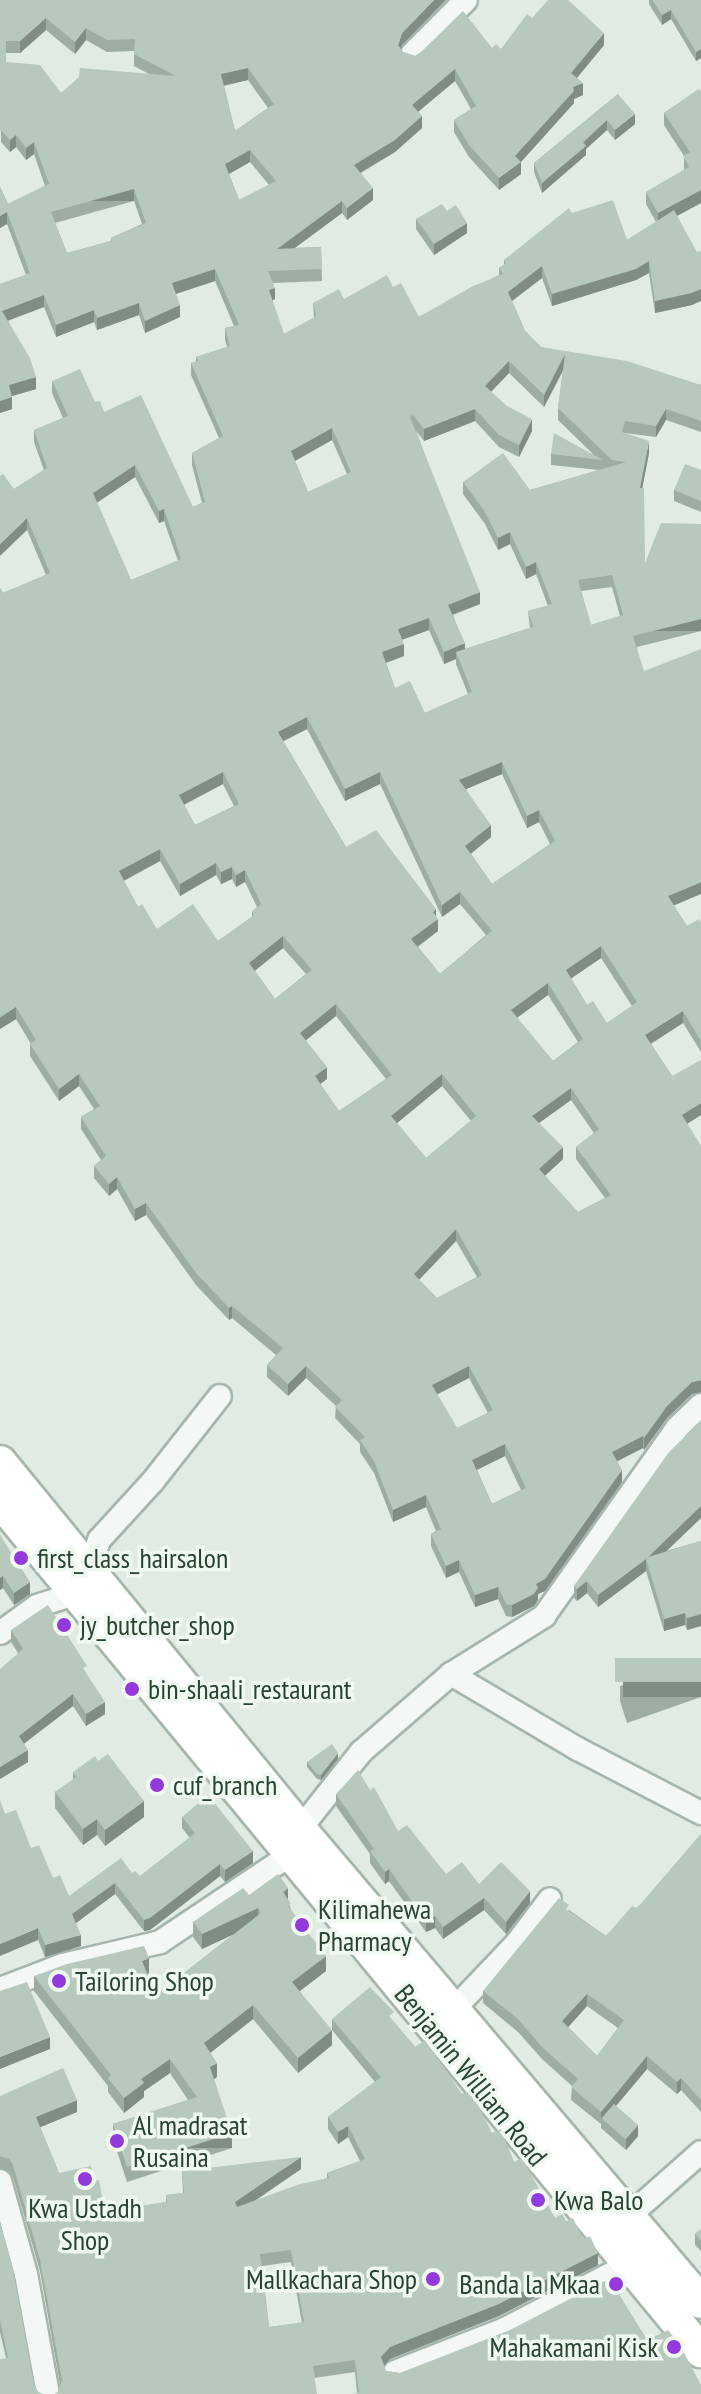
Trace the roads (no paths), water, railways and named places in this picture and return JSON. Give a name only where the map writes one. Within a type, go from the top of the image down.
[{"type":"main road","name":"Benjamin William Road","points":[[0,1462],[83,1582],[295,1842],[628,2265],[701,2351]]},
{"type":"main road","name":"Benjamin William Road","points":[[0,1501],[83,1582]]},
{"type":"main road","name":"Benjamin William Road","points":[[295,1842],[454,2009],[701,2302]]},
{"type":"street","points":[[412,54],[466,0]]},
{"type":"street","points":[[0,1633],[37,1606],[83,1582],[99,1540],[153,1481],[220,1396]]},
{"type":"street","points":[[0,1989],[63,1965],[160,1942],[295,1842],[361,1752],[451,1674],[544,1616],[677,1428],[701,1405]]},
{"type":"street","points":[[451,1674],[578,1749],[701,1813]]},
{"type":"street","points":[[454,2009],[516,1944],[550,1899]]},
{"type":"street","points":[[629,2216],[700,2154]]},
{"type":"street","points":[[0,2181],[26,2274],[48,2394]]},
{"type":"street","points":[[395,2372],[505,2329],[628,2265]]},
{"type":"place","name":"first_class_hairsalon","points":[[21,1558]]},
{"type":"place","name":"jy_butcher_shop","points":[[64,1625]]},
{"type":"place","name":"bin-shaali_restaurant","points":[[132,1689]]},
{"type":"place","name":"cuf_branch","points":[[157,1785]]},
{"type":"place","name":"Kilimahewa Pharmacy","points":[[302,1925]]},
{"type":"place","name":"Tailoring Shop","points":[[59,1981]]},
{"type":"place","name":"Al madrasat Rusaina","points":[[117,2141]]},
{"type":"place","name":"Kwa Ustadh Shop","points":[[85,2179]]},
{"type":"place","name":"Kwa Balo","points":[[538,2200]]},
{"type":"place","name":"Mallkachara Shop","points":[[433,2279]]},
{"type":"place","name":"Banda la Mkaa","points":[[616,2284]]},
{"type":"place","name":"Mahakamani Kisk","points":[[674,2347]]}]
